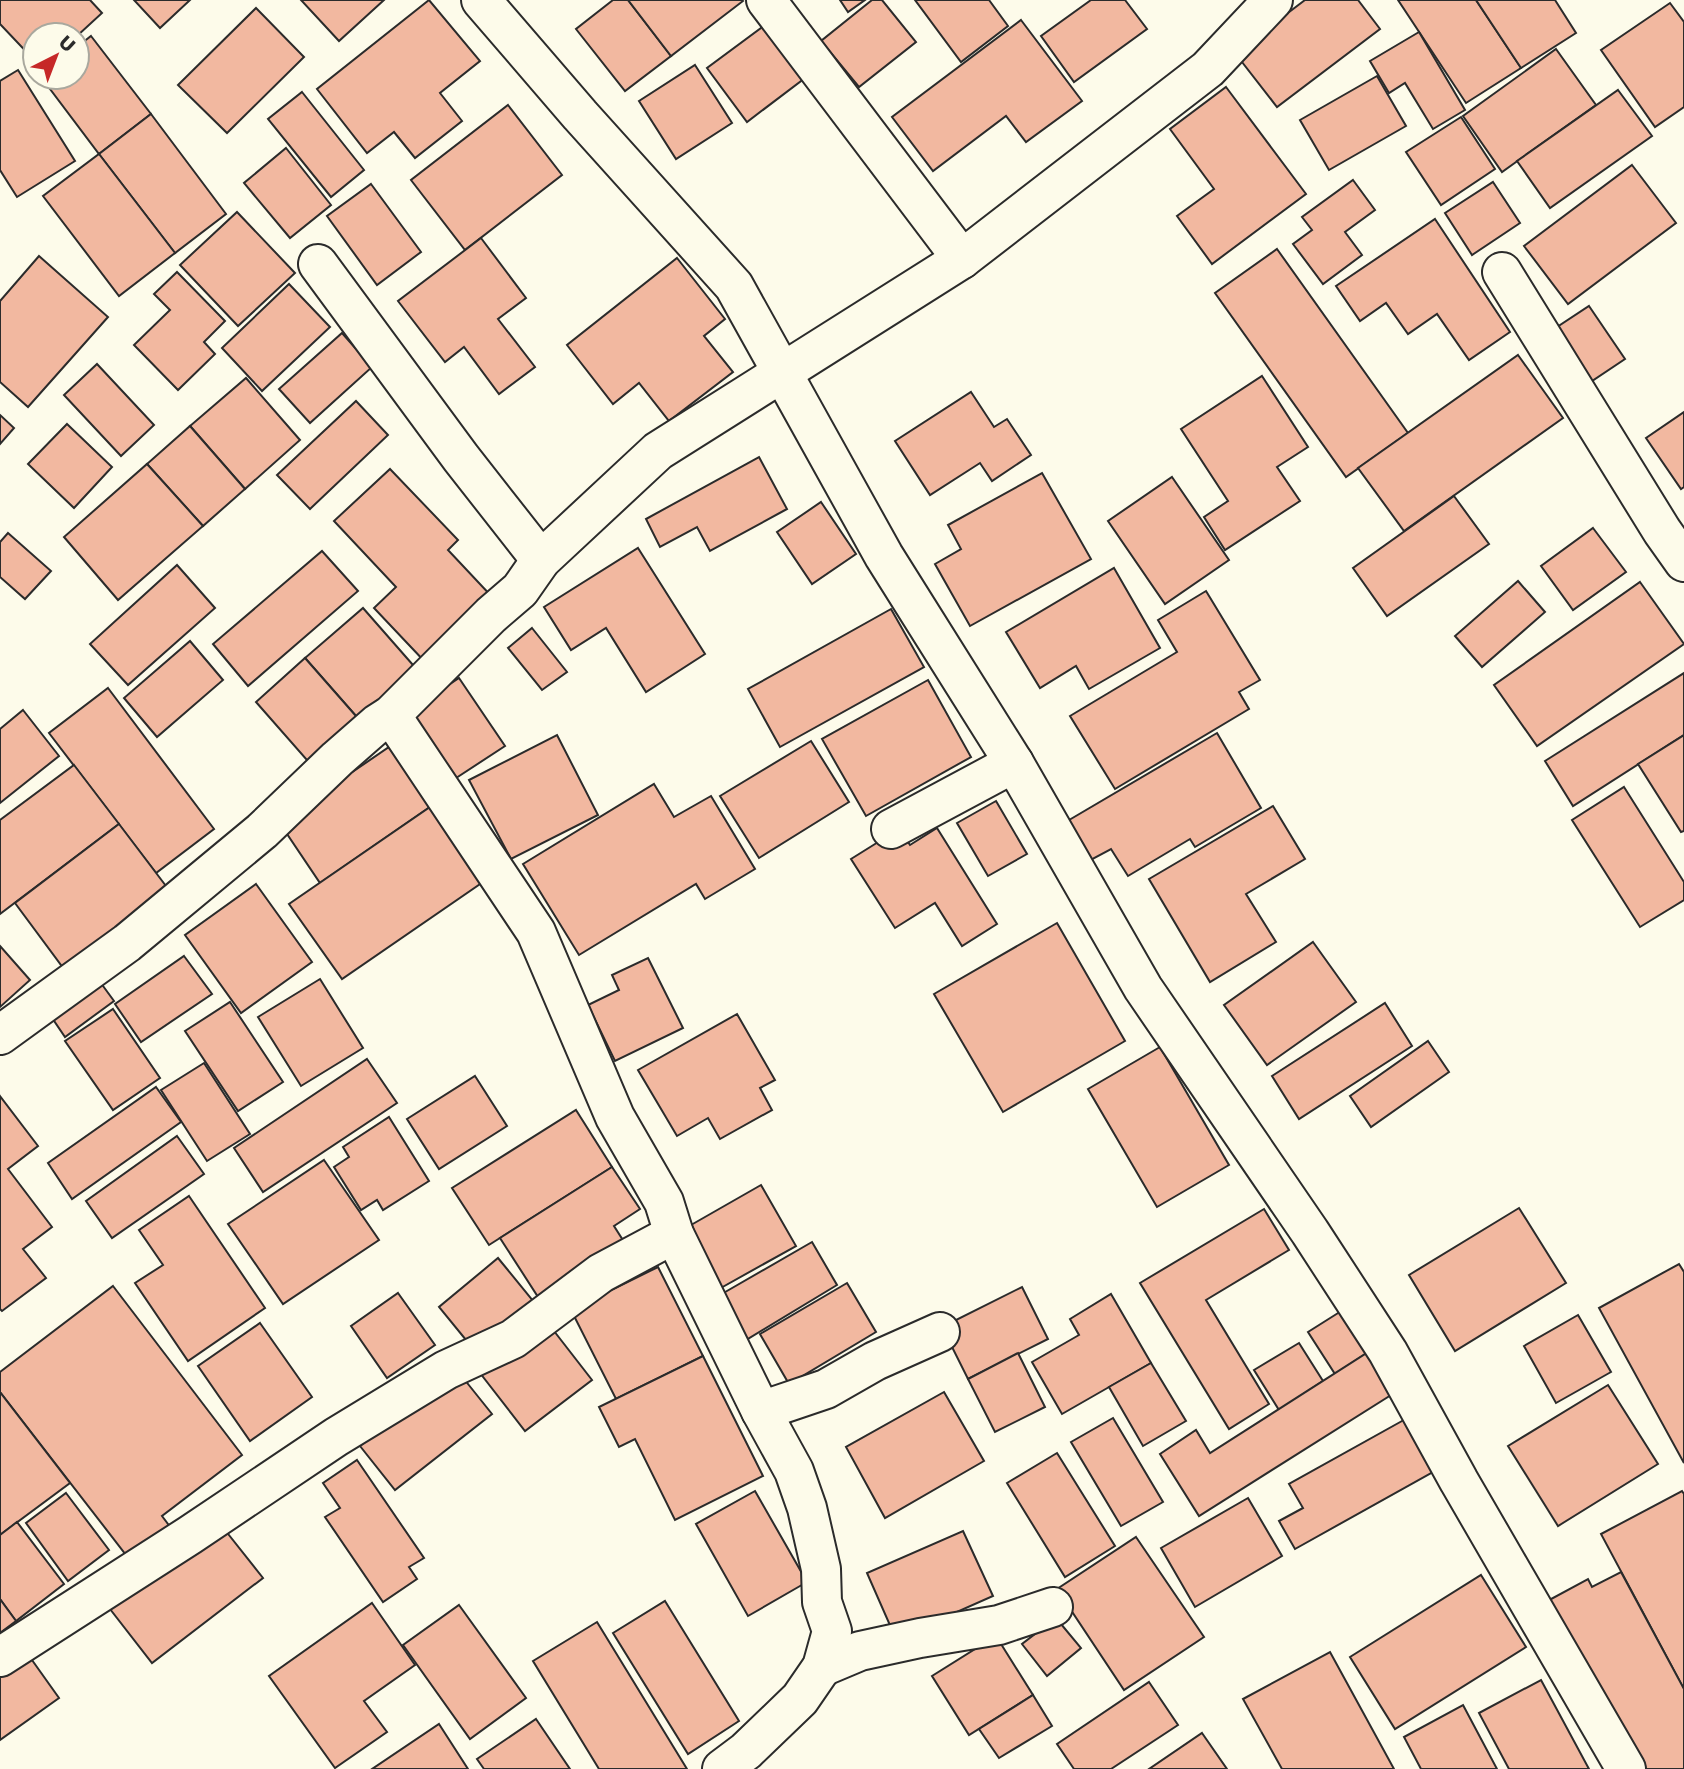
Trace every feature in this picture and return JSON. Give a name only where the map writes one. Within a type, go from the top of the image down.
[{"type":"street","points":[[481,0],[734,286],[884,556],[1014,763],[1143,988],[1310,1232],[1388,1352],[1459,1481],[1626,1769]]},
{"type":"street","points":[[766,0],[962,258]]},
{"type":"street","points":[[0,1035],[127,943],[262,831],[337,759],[391,715],[520,590],[541,560],[658,451],[962,258],[1208,69],[1273,0]]},
{"type":"street","points":[[318,264],[461,458],[541,560]]},
{"type":"street","points":[[1502,272],[1673,524],[1684,562]]},
{"type":"street","points":[[391,715],[536,932],[615,1117],[664,1202],[674,1234],[761,1411],[794,1471],[807,1508],[821,1569],[822,1602],[832,1631],[822,1667],[800,1699],[746,1751],[722,1769]]},
{"type":"street","points":[[891,830],[1014,763]]},
{"type":"street","points":[[0,1657],[336,1437],[446,1370],[513,1339],[601,1273],[674,1234]]},
{"type":"street","points":[[761,1411],[827,1389],[875,1361],[940,1332]]},
{"type":"street","points":[[822,1667],[860,1651],[999,1625],[1053,1607]]},
{"type":"building","points":[[0,0],[90,0],[102,13],[91,23],[91,21],[21,21],[21,46],[0,24]]},
{"type":"building","points":[[134,0],[190,0],[160,28]]},
{"type":"building","points":[[301,0],[384,0],[339,41]]},
{"type":"building","points":[[429,0],[480,61],[440,93],[462,121],[415,158],[394,132],[367,153],[317,89]]},
{"type":"building","points":[[613,0],[628,0],[671,56],[625,91],[576,29]]},
{"type":"building","points":[[628,0],[742,0],[743,1],[671,56]]},
{"type":"building","points":[[840,0],[865,0],[848,12]]},
{"type":"building","points":[[872,0],[882,0],[916,42],[859,87],[821,41]]},
{"type":"building","points":[[915,0],[989,0],[1008,26],[961,62]]},
{"type":"building","points":[[1091,0],[1125,0],[1147,29],[1074,82],[1041,36]]},
{"type":"building","points":[[1305,0],[1358,0],[1380,29],[1277,107],[1235,53]]},
{"type":"building","points":[[1398,0],[1476,0],[1521,68],[1466,103]]},
{"type":"building","points":[[1476,0],[1555,0],[1576,33],[1521,68]]},
{"type":"building","points":[[1670,3],[1684,22],[1684,107],[1655,127],[1601,50]]},
{"type":"building","points":[[256,8],[304,57],[227,133],[178,85]]},
{"type":"building","points":[[1021,20],[1082,101],[1026,142],[1006,116],[933,171],[892,117]]},
{"type":"building","points":[[765,25],[805,78],[747,122],[707,68]]},
{"type":"building","points":[[1419,32],[1465,110],[1433,129],[1405,83],[1389,93],[1370,61]]},
{"type":"building","points":[[91,36],[151,114],[99,154],[52,91],[91,91]]},
{"type":"building","points":[[1556,49],[1596,105],[1502,172],[1463,116]]},
{"type":"building","points":[[695,65],[732,123],[676,159],[639,101]]},
{"type":"building","points":[[18,70],[21,75],[21,91],[31,91],[75,161],[17,197],[0,170],[0,81]]},
{"type":"building","points":[[1377,76],[1406,126],[1329,170],[1300,120]]},
{"type":"building","points":[[1226,87],[1306,194],[1212,264],[1177,216],[1214,189],[1170,129]]},
{"type":"building","points":[[1618,90],[1652,136],[1550,208],[1517,161]]},
{"type":"building","points":[[302,92],[364,170],[331,197],[268,119]]},
{"type":"building","points":[[508,105],[562,175],[465,250],[411,180]]},
{"type":"building","points":[[151,114],[226,214],[175,253],[99,154]]},
{"type":"building","points":[[1461,117],[1495,169],[1441,205],[1406,152]]},
{"type":"building","points":[[286,148],[331,205],[290,238],[244,183]]},
{"type":"building","points":[[99,154],[175,253],[119,296],[43,196]]},
{"type":"building","points":[[1632,165],[1676,223],[1568,304],[1524,246]]},
{"type":"building","points":[[1353,180],[1375,210],[1345,232],[1362,255],[1323,284],[1293,244],[1312,230],[1302,217]]},
{"type":"building","points":[[1493,182],[1520,223],[1472,255],[1445,213]]},
{"type":"building","points":[[371,184],[421,252],[377,285],[327,216]]},
{"type":"building","points":[[237,212],[295,273],[238,326],[180,265]]},
{"type":"building","points":[[1435,219],[1510,332],[1469,360],[1437,314],[1408,334],[1386,303],[1360,321],[1336,286]]},
{"type":"building","points":[[481,238],[526,298],[498,319],[535,367],[499,394],[464,347],[445,362],[398,301]]},
{"type":"building","points":[[1277,249],[1408,433],[1346,477],[1215,293]]},
{"type":"building","points":[[39,256],[108,317],[28,407],[0,382],[0,301]]},
{"type":"building","points":[[677,258],[725,319],[704,336],[733,372],[669,421],[639,383],[613,404],[567,345]]},
{"type":"building","points":[[177,272],[225,321],[204,342],[215,354],[178,390],[134,345],[170,310],[154,294]]},
{"type":"building","points":[[289,284],[330,327],[262,391],[222,348]]},
{"type":"building","points":[[1589,306],[1625,359],[1586,385],[1551,331]]},
{"type":"building","points":[[342,333],[372,367],[310,423],[279,389]]},
{"type":"building","points":[[1518,355],[1563,418],[1404,531],[1358,468]]},
{"type":"building","points":[[97,364],[154,425],[121,456],[64,395]]},
{"type":"building","points":[[1262,376],[1308,447],[1277,467],[1300,501],[1225,550],[1204,517],[1228,501],[1181,429]]},
{"type":"building","points":[[246,378],[300,440],[245,489],[190,426]]},
{"type":"building","points":[[971,392],[994,427],[1007,419],[1031,455],[992,481],[980,463],[930,495],[895,441]]},
{"type":"building","points":[[356,401],[388,435],[310,509],[277,475]]},
{"type":"building","points":[[1684,412],[1684,487],[1681,489],[1646,438]]},
{"type":"building","points":[[0,415],[14,428],[0,444]]},
{"type":"building","points":[[67,424],[112,467],[74,508],[28,464]]},
{"type":"building","points":[[190,426],[245,489],[203,526],[147,464]]},
{"type":"building","points":[[759,457],[787,509],[710,551],[697,527],[660,547],[646,519]]},
{"type":"building","points":[[147,464],[203,526],[118,600],[64,537]]},
{"type":"building","points":[[390,469],[458,540],[448,550],[495,600],[427,664],[374,608],[396,587],[334,521]]},
{"type":"building","points":[[1042,473],[1091,559],[970,626],[935,564],[961,549],[948,525]]},
{"type":"building","points":[[1172,477],[1229,560],[1165,604],[1108,521]]},
{"type":"building","points":[[1454,496],[1489,544],[1387,616],[1353,568]]},
{"type":"building","points":[[821,502],[856,554],[812,584],[777,532]]},
{"type":"building","points":[[1593,528],[1626,572],[1573,610],[1541,566]]},
{"type":"building","points":[[8,533],[51,571],[25,599],[0,577],[0,542]]},
{"type":"building","points":[[638,548],[705,654],[646,692],[606,628],[571,650],[544,607]]},
{"type":"building","points":[[322,551],[358,591],[248,686],[213,644]]},
{"type":"building","points":[[177,565],[215,608],[128,685],[90,644]]},
{"type":"building","points":[[1114,568],[1160,648],[1089,689],[1076,666],[1040,688],[1006,632]]},
{"type":"building","points":[[1518,581],[1545,612],[1482,667],[1455,636]]},
{"type":"building","points":[[1640,582],[1684,644],[1537,746],[1494,685]]},
{"type":"building","points":[[1206,591],[1260,680],[1239,692],[1249,709],[1115,789],[1070,716],[1177,652],[1158,620]]},
{"type":"building","points":[[363,608],[420,673],[363,724],[305,658]]},
{"type":"building","points":[[891,609],[924,667],[780,747],[748,689]]},
{"type":"building","points":[[532,628],[567,672],[542,690],[508,648]]},
{"type":"building","points":[[190,641],[223,680],[157,737],[124,698]]},
{"type":"building","points":[[305,658],[363,724],[314,768],[256,702]]},
{"type":"building","points":[[1684,673],[1684,735],[1573,806],[1545,761]]},
{"type":"building","points":[[459,678],[505,746],[447,784],[401,717]]},
{"type":"building","points":[[928,680],[971,757],[866,816],[822,739]]},
{"type":"building","points":[[108,688],[214,829],[156,873],[49,733]]},
{"type":"building","points":[[23,710],[59,756],[0,803],[0,729]]},
{"type":"building","points":[[1217,733],[1261,808],[1195,847],[1190,839],[1128,876],[1111,849],[1087,862],[1064,823]]},
{"type":"building","points":[[557,735],[598,815],[511,859],[469,780]]},
{"type":"building","points":[[1684,735],[1684,831],[1681,832],[1638,764]]},
{"type":"building","points":[[811,741],[849,802],[759,858],[720,796]]},
{"type":"building","points":[[389,747],[430,807],[320,883],[279,822]]},
{"type":"building","points":[[74,765],[119,824],[0,914],[0,820]]},
{"type":"building","points":[[654,784],[674,817],[711,796],[755,869],[705,899],[696,884],[579,955],[523,864]]},
{"type":"building","points":[[1624,787],[1684,882],[1684,900],[1640,927],[1572,820]]},
{"type":"building","points":[[996,801],[1027,854],[988,876],[957,823]]},
{"type":"building","points":[[1273,806],[1305,859],[1246,894],[1276,942],[1210,982],[1149,879]]},
{"type":"building","points":[[430,807],[483,882],[342,979],[289,904]]},
{"type":"building","points":[[119,824],[169,890],[64,969],[15,903]]},
{"type":"building","points":[[937,828],[997,924],[962,946],[935,903],[895,928],[851,859],[899,829],[910,845]]},
{"type":"building","points":[[256,884],[312,962],[241,1013],[185,935]]},
{"type":"building","points":[[1057,923],[1125,1041],[1003,1112],[934,994]]},
{"type":"building","points":[[1313,942],[1356,1002],[1267,1065],[1224,1005]]},
{"type":"building","points":[[0,946],[30,980],[0,1007]]},
{"type":"building","points":[[184,956],[212,994],[141,1042],[115,1004]]},
{"type":"building","points":[[648,958],[683,1028],[615,1061],[588,1005],[619,990],[612,975]]},
{"type":"building","points":[[95,975],[114,1001],[65,1037],[46,1009]]},
{"type":"building","points":[[320,979],[363,1048],[301,1086],[258,1017]]},
{"type":"building","points":[[230,1002],[283,1082],[238,1111],[185,1031]]},
{"type":"building","points":[[1385,1003],[1412,1046],[1299,1119],[1272,1076]]},
{"type":"building","points":[[113,1009],[160,1078],[113,1110],[65,1041]]},
{"type":"building","points":[[737,1014],[775,1080],[760,1088],[772,1110],[720,1139],[708,1118],[677,1136],[638,1070]]},
{"type":"building","points":[[1428,1041],[1449,1072],[1371,1127],[1350,1096]]},
{"type":"building","points":[[1160,1047],[1229,1165],[1157,1207],[1088,1089]]},
{"type":"building","points":[[367,1059],[397,1103],[263,1192],[234,1148]]},
{"type":"building","points":[[204,1063],[250,1134],[207,1161],[161,1090]]},
{"type":"building","points":[[475,1076],[507,1126],[439,1169],[407,1119]]},
{"type":"building","points":[[156,1087],[181,1122],[72,1199],[48,1163]]},
{"type":"building","points":[[0,1096],[38,1146],[8,1169],[52,1227],[23,1249],[46,1278],[2,1311],[0,1309]]},
{"type":"building","points":[[576,1110],[612,1167],[489,1245],[452,1188]]},
{"type":"building","points":[[389,1117],[429,1181],[383,1210],[377,1200],[361,1210],[334,1167],[349,1157],[343,1147]]},
{"type":"building","points":[[177,1136],[204,1174],[112,1238],[86,1201]]},
{"type":"building","points":[[324,1160],[379,1240],[283,1304],[228,1224]]},
{"type":"building","points":[[612,1167],[640,1209],[614,1226],[626,1245],[540,1300],[500,1238]]},
{"type":"building","points":[[761,1185],[796,1246],[719,1289],[684,1229]]},
{"type":"building","points":[[189,1196],[265,1308],[188,1361],[135,1283],[163,1265],[139,1230]]},
{"type":"building","points":[[1519,1208],[1566,1283],[1455,1351],[1409,1275]]},
{"type":"building","points":[[1264,1209],[1289,1250],[1206,1300],[1269,1404],[1229,1429],[1140,1283]]},
{"type":"building","points":[[812,1242],[837,1285],[746,1340],[720,1295]]},
{"type":"building","points":[[498,1258],[534,1302],[475,1351],[439,1307]]},
{"type":"building","points":[[1679,1264],[1684,1272],[1684,1463],[1599,1308]]},
{"type":"building","points":[[658,1267],[703,1356],[616,1399],[571,1310]]},
{"type":"building","points":[[847,1283],[876,1332],[789,1384],[760,1334]]},
{"type":"building","points":[[113,1286],[242,1455],[162,1516],[174,1532],[133,1564],[0,1392],[0,1372]]},
{"type":"building","points":[[1022,1287],[1048,1339],[968,1379],[942,1327]]},
{"type":"building","points":[[398,1293],[435,1345],[387,1378],[351,1326]]},
{"type":"building","points":[[1111,1294],[1151,1363],[1062,1414],[1032,1362],[1079,1335],[1070,1319]]},
{"type":"building","points":[[1346,1308],[1373,1349],[1335,1374],[1308,1332]]},
{"type":"building","points":[[1578,1315],[1611,1372],[1556,1403],[1524,1346]]},
{"type":"building","points":[[547,1322],[592,1380],[525,1431],[480,1373]]},
{"type":"building","points":[[260,1323],[312,1397],[250,1441],[198,1366]]},
{"type":"building","points":[[1299,1343],[1323,1381],[1279,1410],[1254,1370]]},
{"type":"building","points":[[1373,1349],[1399,1390],[1199,1516],[1160,1454],[1196,1430],[1210,1453]]},
{"type":"building","points":[[1018,1353],[1045,1407],[995,1432],[968,1379]]},
{"type":"building","points":[[703,1356],[763,1476],[675,1520],[635,1439],[619,1447],[599,1407]]},
{"type":"building","points":[[1151,1363],[1186,1421],[1143,1446],[1109,1387]]},
{"type":"building","points":[[456,1369],[492,1414],[395,1490],[360,1446]]},
{"type":"building","points":[[1608,1385],[1658,1464],[1558,1526],[1508,1446]]},
{"type":"building","points":[[0,1392],[70,1483],[0,1535]]},
{"type":"building","points":[[944,1392],[984,1461],[885,1518],[846,1447]]},
{"type":"building","points":[[1411,1416],[1440,1468],[1295,1549],[1279,1521],[1303,1508],[1289,1484]]},
{"type":"building","points":[[1113,1418],[1163,1502],[1121,1526],[1071,1442]]},
{"type":"building","points":[[1057,1453],[1115,1546],[1065,1577],[1007,1483]]},
{"type":"building","points":[[357,1460],[424,1558],[409,1567],[417,1579],[383,1602],[325,1517],[340,1508],[323,1483]]},
{"type":"building","points":[[755,1491],[807,1582],[748,1616],[696,1524]]},
{"type":"building","points":[[1682,1491],[1684,1494],[1684,1689],[1601,1534]]},
{"type":"building","points":[[66,1493],[109,1550],[68,1581],[26,1523]]},
{"type":"building","points":[[1248,1498],[1282,1556],[1195,1607],[1161,1548]]},
{"type":"building","points":[[17,1522],[64,1584],[16,1621],[0,1599],[0,1535]]},
{"type":"building","points":[[221,1525],[263,1578],[152,1663],[110,1609]]},
{"type":"building","points":[[963,1531],[993,1596],[896,1639],[867,1573]]},
{"type":"building","points":[[1136,1537],[1204,1637],[1124,1690],[1057,1589]]},
{"type":"building","points":[[1621,1572],[1684,1689],[1684,1769],[1628,1769],[1540,1605],[1588,1579],[1592,1587]]},
{"type":"building","points":[[1481,1575],[1526,1647],[1395,1729],[1350,1657]]},
{"type":"building","points":[[0,1599],[16,1621],[0,1633]]},
{"type":"building","points":[[665,1601],[739,1721],[688,1754],[613,1633]]},
{"type":"building","points":[[372,1603],[415,1665],[364,1701],[387,1732],[335,1768],[269,1676]]},
{"type":"building","points":[[459,1605],[526,1698],[470,1739],[403,1645]]},
{"type":"building","points":[[1056,1618],[1081,1648],[1047,1676],[1022,1644]]},
{"type":"building","points":[[597,1622],[687,1769],[599,1769],[533,1661]]},
{"type":"building","points":[[996,1636],[1033,1695],[969,1735],[932,1676]]},
{"type":"building","points":[[1330,1652],[1394,1769],[1282,1769],[1243,1699]]},
{"type":"building","points":[[27,1653],[59,1698],[0,1740],[0,1672]]},
{"type":"building","points":[[1541,1680],[1589,1769],[1509,1769],[1479,1713]]},
{"type":"building","points":[[1149,1682],[1178,1725],[1111,1769],[1074,1769],[1057,1744]]},
{"type":"building","points":[[1033,1695],[1052,1726],[999,1758],[979,1729]]},
{"type":"building","points":[[1463,1705],[1497,1769],[1421,1769],[1404,1737]]},
{"type":"building","points":[[536,1719],[570,1769],[484,1769],[477,1759]]},
{"type":"building","points":[[439,1724],[468,1769],[372,1769]]},
{"type":"building","points":[[1202,1733],[1227,1769],[1149,1769]]}]
